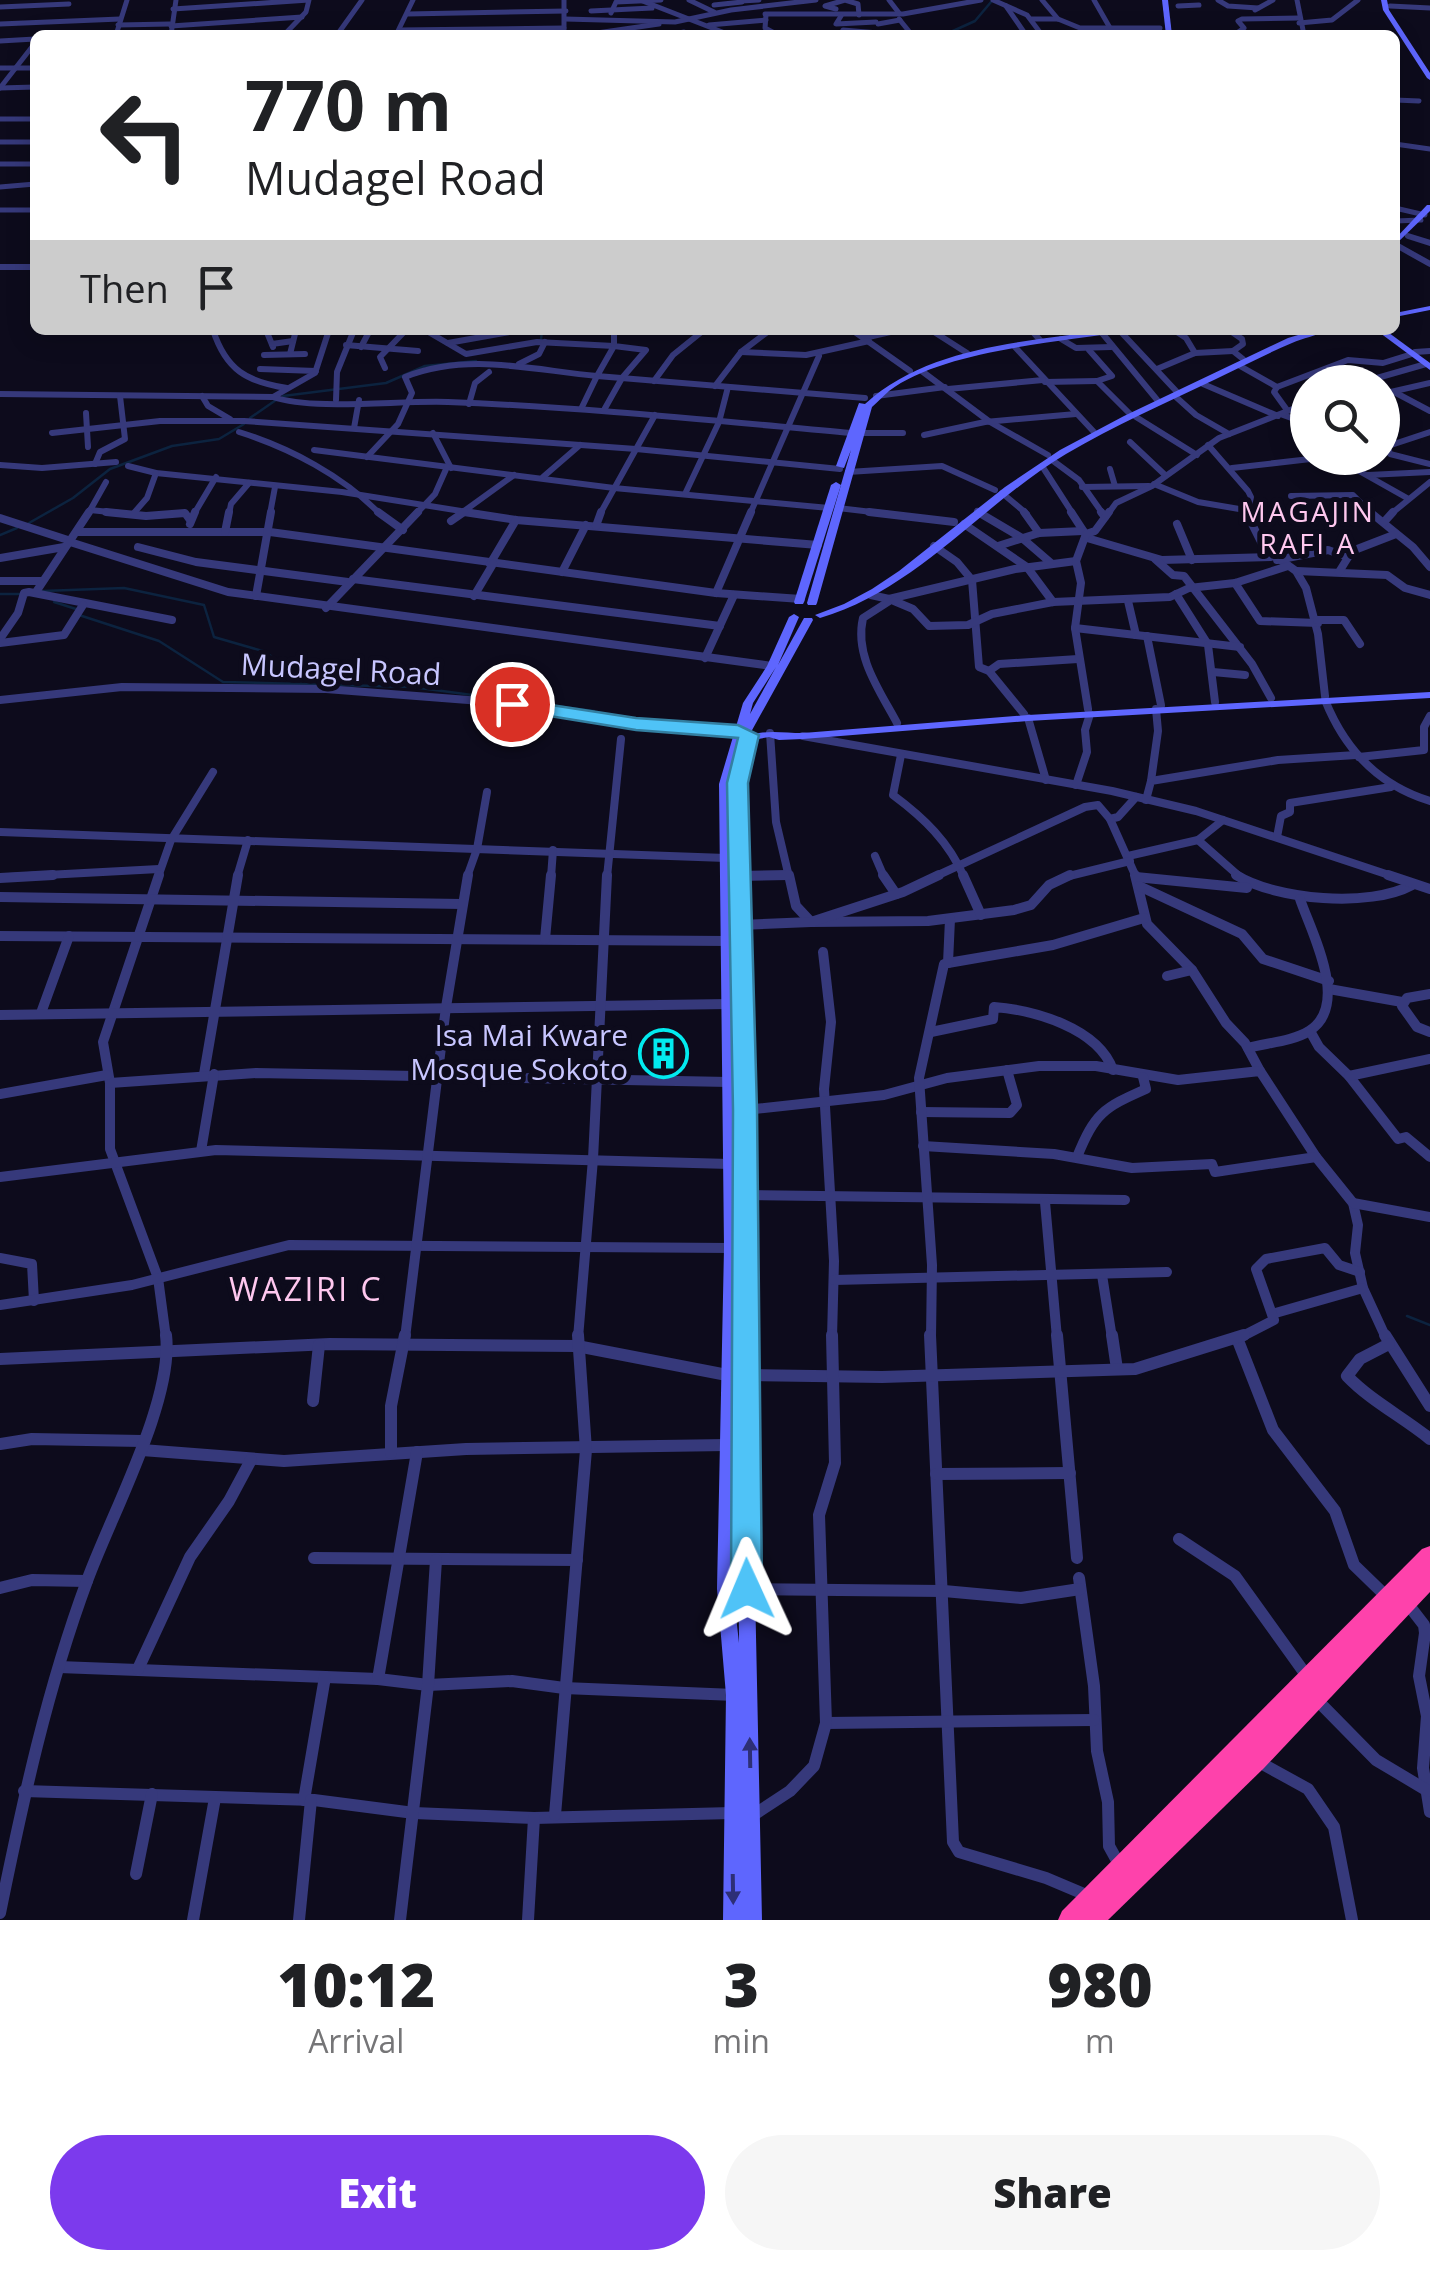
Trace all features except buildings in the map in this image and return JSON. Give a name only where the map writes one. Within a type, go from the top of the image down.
[{"type":"highway","points":[[1091,1909],[1122,1868],[1311,1688],[1397,1600],[1430,1557]]},
{"type":"highway","points":[[1397,1600],[1430,1576]]},
{"type":"highway","points":[[1071,1920],[1091,1909],[1255,1759],[1311,1688]]},
{"type":"main road","points":[[1162,0],[1164,30]]},
{"type":"main road","points":[[1387,2],[1430,68]]},
{"type":"main road","points":[[1387,2],[1386,10],[1399,30]]},
{"type":"main road","points":[[1400,32],[1430,78]]},
{"type":"main road","points":[[1400,243],[1427,217]]},
{"type":"main road","points":[[1400,242],[1427,217]]},
{"type":"main road","points":[[1400,312],[1430,307]]},
{"type":"main road","points":[[752,1920],[738,783],[741,735],[808,609],[833,508],[871,397],[884,382],[967,353],[1079,335]]},
{"type":"main road","points":[[871,397],[922,372],[1015,347],[1084,335]]},
{"type":"main road","points":[[1047,460],[1297,335]]},
{"type":"main road","points":[[808,609],[871,595],[998,491],[1047,460],[1158,401],[1307,335]]},
{"type":"main road","points":[[1387,335],[1428,364]]},
{"type":"main road","points":[[1394,335],[1414,353]]},
{"type":"main road","points":[[808,609],[850,599],[977,511],[998,491]]},
{"type":"main road","points":[[734,1920],[735,1695],[725,1589],[730,1164],[725,784],[748,703],[808,609],[818,546],[833,508]]},
{"type":"main road","points":[[741,735],[803,736],[1088,711],[1430,695]]},
{"type":"main road","points":[[1159,707],[1325,698]]},
{"type":"main road","points":[[741,735],[1026,716]]},
{"type":"street","points":[[116,30],[127,0]]},
{"type":"street","points":[[171,30],[176,0]]},
{"type":"street","points":[[173,9],[309,0],[302,17],[288,30]]},
{"type":"street","points":[[341,30],[362,0]]},
{"type":"street","points":[[398,30],[413,0]]},
{"type":"street","points":[[564,0],[564,30]]},
{"type":"street","points":[[641,0],[709,30]]},
{"type":"street","points":[[622,30],[612,10],[616,2],[660,0]]},
{"type":"street","points":[[689,0],[716,13]]},
{"type":"street","points":[[714,5],[759,0]]},
{"type":"street","points":[[766,14],[788,3],[816,0]]},
{"type":"street","points":[[859,15],[855,4],[845,0],[826,6],[836,9],[855,4],[871,0]]},
{"type":"street","points":[[889,0],[908,30]]},
{"type":"street","points":[[842,16],[836,24],[876,22],[941,3],[981,0]]},
{"type":"street","points":[[993,0],[1016,5],[1039,30]]},
{"type":"street","points":[[1042,0],[1058,19],[1076,28],[1132,30]]},
{"type":"street","points":[[1094,0],[1110,28]]},
{"type":"street","points":[[1221,0],[1228,6],[1258,8]]},
{"type":"street","points":[[1251,19],[1250,13],[1273,0]]},
{"type":"street","points":[[1297,0],[1302,30]]},
{"type":"street","points":[[1242,30],[1238,21],[1251,19],[1332,20],[1358,0]]},
{"type":"street","points":[[594,1],[591,11],[597,30]]},
{"type":"street","points":[[0,7],[70,2],[63,21]]},
{"type":"street","points":[[1178,8],[1192,10],[1188,6],[1200,2],[1207,10]]},
{"type":"street","points":[[1387,2],[1430,8]]},
{"type":"street","points":[[638,30],[716,13],[742,3],[766,14]]},
{"type":"street","points":[[788,3],[792,14]]},
{"type":"street","points":[[1004,4],[1022,30]]},
{"type":"street","points":[[591,11],[655,8]]},
{"type":"street","points":[[831,15],[836,9]]},
{"type":"street","points":[[407,14],[566,11]]},
{"type":"street","points":[[911,12],[926,22]]},
{"type":"street","points":[[766,14],[766,30]]},
{"type":"street","points":[[702,26],[766,14],[802,18],[897,15]]},
{"type":"street","points":[[0,24],[63,21],[171,25],[302,17]]},
{"type":"street","points":[[566,19],[674,22],[681,30]]},
{"type":"street","points":[[1032,19],[1058,19]]},
{"type":"street","points":[[876,22],[882,30]]},
{"type":"street","points":[[0,41],[30,41]]},
{"type":"street","points":[[0,88],[30,49]]},
{"type":"street","points":[[0,68],[30,68]]},
{"type":"street","points":[[0,88],[30,87]]},
{"type":"street","points":[[1400,100],[1420,101]]},
{"type":"street","points":[[0,119],[30,118]]},
{"type":"street","points":[[0,142],[30,142]]},
{"type":"street","points":[[1400,145],[1430,149]]},
{"type":"street","points":[[0,164],[30,164]]},
{"type":"street","points":[[0,187],[30,184]]},
{"type":"street","points":[[1400,209],[1427,217]]},
{"type":"street","points":[[0,210],[30,210]]},
{"type":"street","points":[[1400,220],[1427,217]]},
{"type":"street","points":[[1408,236],[1430,243]]},
{"type":"street","points":[[1400,248],[1430,264]]},
{"type":"street","points":[[0,267],[30,268]]},
{"type":"street","points":[[215,335],[221,356],[234,371],[255,384],[288,388]]},
{"type":"street","points":[[268,335],[273,345],[293,342]]},
{"type":"street","points":[[290,354],[295,335]]},
{"type":"street","points":[[276,398],[316,371],[327,335]]},
{"type":"street","points":[[335,393],[339,358],[351,335]]},
{"type":"street","points":[[360,346],[367,335]]},
{"type":"street","points":[[385,368],[380,357],[401,335]]},
{"type":"street","points":[[434,335],[466,354],[541,342],[646,350],[622,378],[604,410]]},
{"type":"street","points":[[448,343],[489,335]]},
{"type":"street","points":[[582,408],[614,346],[614,335]]},
{"type":"street","points":[[654,381],[673,356],[698,335]]},
{"type":"street","points":[[715,386],[741,352],[763,335]]},
{"type":"street","points":[[860,335],[910,371]]},
{"type":"street","points":[[741,352],[788,358],[819,356],[883,335]]},
{"type":"street","points":[[939,335],[967,353]]},
{"type":"street","points":[[1036,335],[1040,340]]},
{"type":"street","points":[[1104,335],[1158,401]]},
{"type":"street","points":[[1126,335],[1157,369],[1166,386],[1196,415],[1229,434]]},
{"type":"street","points":[[1182,335],[1195,353]]},
{"type":"street","points":[[1157,369],[1195,353],[1233,351],[1244,342],[1235,335]]},
{"type":"street","points":[[1061,339],[1072,348],[1111,346]]},
{"type":"street","points":[[517,364],[539,354],[541,342]]},
{"type":"street","points":[[346,345],[418,352]]},
{"type":"street","points":[[1015,347],[1094,432]]},
{"type":"street","points":[[367,457],[392,430],[412,393],[405,377],[428,367],[517,364],[597,376],[871,397],[1044,381],[1097,381],[1112,376],[1089,350]]},
{"type":"street","points":[[1283,414],[1274,392],[1277,387],[1348,360],[1383,363],[1430,350]]},
{"type":"street","points":[[1233,351],[1277,387]]},
{"type":"street","points":[[264,355],[306,354]]},
{"type":"street","points":[[716,592],[819,356]]},
{"type":"street","points":[[1400,378],[1428,364]]},
{"type":"street","points":[[260,369],[316,371]]},
{"type":"street","points":[[469,404],[475,382],[489,372]]},
{"type":"street","points":[[922,372],[990,422],[1072,473],[1105,517]]},
{"type":"street","points":[[1097,381],[1133,416],[1196,455]]},
{"type":"street","points":[[1400,392],[1430,383]]},
{"type":"street","points":[[1203,384],[1290,417]]},
{"type":"street","points":[[684,494],[719,422],[728,387]]},
{"type":"street","points":[[0,394],[276,398],[335,393],[358,400],[582,408],[903,434]]},
{"type":"street","points":[[1400,395],[1430,411]]},
{"type":"street","points":[[95,464],[100,452],[124,439],[120,396]]},
{"type":"street","points":[[202,396],[208,406],[232,421]]},
{"type":"street","points":[[160,421],[171,398]]},
{"type":"street","points":[[354,428],[358,400]]},
{"type":"street","points":[[1418,404],[1430,401]]},
{"type":"street","points":[[1085,534],[1095,531],[1116,504],[1153,485],[1208,445],[1290,411]]},
{"type":"street","points":[[86,413],[88,446]]},
{"type":"street","points":[[924,435],[990,422],[1076,414]]},
{"type":"street","points":[[596,526],[655,415]]},
{"type":"street","points":[[52,433],[160,421],[248,421],[636,449],[844,471],[942,466],[998,491],[1027,514],[1039,533]]},
{"type":"street","points":[[239,432],[307,463],[362,496],[382,520],[402,530]]},
{"type":"street","points":[[1400,443],[1430,432]]},
{"type":"street","points":[[326,608],[440,488],[449,467],[432,433]]},
{"type":"street","points":[[1130,442],[1164,474]]},
{"type":"street","points":[[543,478],[580,445]]},
{"type":"street","points":[[1208,445],[1232,468],[1251,497],[1245,510]]},
{"type":"street","points":[[314,450],[614,488],[959,523],[1027,567],[1053,602]]},
{"type":"street","points":[[1400,456],[1430,464]]},
{"type":"street","points":[[1047,460],[1085,534],[1076,560],[1081,583],[1075,628],[1088,711],[1087,752],[1076,785]]},
{"type":"street","points":[[1232,468],[1290,461]]},
{"type":"street","points":[[0,465],[116,462]]},
{"type":"street","points":[[128,466],[156,473],[426,504],[516,520],[818,546]]},
{"type":"street","points":[[1110,469],[1115,486]]},
{"type":"street","points":[[1400,473],[1430,472]]},
{"type":"street","points":[[133,514],[147,498],[156,473]]},
{"type":"street","points":[[451,520],[514,474]]},
{"type":"street","points":[[1369,475],[1380,486],[1407,498]]},
{"type":"street","points":[[190,532],[190,520],[216,477]]},
{"type":"street","points":[[36,592],[106,482]]},
{"type":"street","points":[[1384,522],[1407,498],[1421,492],[1430,482]]},
{"type":"street","points":[[225,532],[232,504],[249,483]]},
{"type":"street","points":[[1082,487],[1153,485],[1183,499],[1245,510],[1274,558],[1292,568],[1317,622],[1325,698],[1335,724],[1357,756],[1391,787],[1430,801]]},
{"type":"street","points":[[256,596],[275,487]]},
{"type":"street","points":[[1291,496],[1353,495],[1417,549],[1430,567]]},
{"type":"street","points":[[90,510],[184,513],[190,520]]},
{"type":"street","points":[[977,511],[1022,538],[1051,562]]},
{"type":"street","points":[[0,518],[176,578],[256,596],[772,666]]},
{"type":"street","points":[[474,596],[516,520]]},
{"type":"street","points":[[1177,524],[1192,560]]},
{"type":"street","points":[[562,572],[586,525]]},
{"type":"street","points":[[76,532],[270,532],[734,594],[808,609]]},
{"type":"street","points":[[998,546],[1039,533],[1085,534],[1141,551],[1173,574],[1184,576],[1240,646],[1272,698]]},
{"type":"street","points":[[1339,572],[1344,556],[1365,542],[1396,534]]},
{"type":"street","points":[[0,558],[68,543]]},
{"type":"street","points":[[934,546],[972,580],[979,668],[989,671],[1026,716],[1046,780]]},
{"type":"street","points":[[138,547],[196,562],[262,571],[720,626]]},
{"type":"street","points":[[1155,559],[1274,558],[1328,550],[1344,556]]},
{"type":"street","points":[[896,723],[872,674],[859,633],[863,618],[891,600],[1027,567],[1076,560]]},
{"type":"street","points":[[871,595],[913,609],[929,626],[973,624],[992,614],[1053,602],[1128,601],[1176,594],[1292,568],[1386,575],[1405,588],[1430,596]]},
{"type":"street","points":[[0,581],[42,581]]},
{"type":"street","points":[[1235,583],[1260,621],[1344,620],[1360,644]]},
{"type":"street","points":[[0,641],[18,613],[24,592],[172,620]]},
{"type":"street","points":[[705,658],[734,594]]},
{"type":"street","points":[[1176,594],[1207,644],[1215,702]]},
{"type":"street","points":[[1128,601],[1136,635]]},
{"type":"street","points":[[0,641],[64,636],[83,604]]},
{"type":"street","points":[[1075,628],[1240,646]]},
{"type":"street","points":[[1110,819],[1141,798],[1151,782],[1159,707],[1151,670],[1154,653],[1147,636]]},
{"type":"street","points":[[989,671],[999,664],[1078,658]]},
{"type":"street","points":[[1213,672],[1245,675]]},
{"type":"street","name":"Mudagel Road","points":[[0,700],[143,686],[326,689],[481,701],[741,735]]},
{"type":"street","points":[[1151,782],[1250,763],[1396,756],[1424,750],[1424,728],[1430,716]]},
{"type":"street","points":[[770,733],[772,801],[788,876],[796,906],[812,922]]},
{"type":"street","points":[[803,736],[1141,798],[1347,858],[1430,889]]},
{"type":"street","points":[[554,1815],[586,1450],[576,1346],[593,1159],[608,853],[621,739]]},
{"type":"street","points":[[900,756],[893,795],[934,829],[960,866],[981,914]]},
{"type":"street","points":[[0,1913],[24,1791],[59,1667],[87,1581],[142,1445],[168,1354],[158,1278],[110,1149],[109,1079],[103,1042],[159,869],[171,840],[213,772]]},
{"type":"street","points":[[1277,837],[1282,816],[1290,812],[1290,803],[1391,787]]},
{"type":"street","points":[[391,1453],[391,1406],[404,1343],[446,1007],[462,904],[487,792]]},
{"type":"street","points":[[812,922],[896,894],[1084,807],[1098,805],[1110,819],[1129,858],[1144,918],[1192,970],[1226,1023],[1248,1048],[1316,1157],[1353,1203],[1358,1225],[1355,1253],[1363,1288],[1389,1344],[1430,1406]]},
{"type":"street","points":[[740,925],[950,919],[1031,905],[1049,886],[1076,872],[1198,840],[1224,820]]},
{"type":"street","points":[[0,832],[726,858]]},
{"type":"street","points":[[201,1151],[214,1011],[227,952],[225,936],[248,840]]},
{"type":"street","points":[[1198,840],[1228,872],[1256,888]]},
{"type":"street","points":[[545,939],[553,850]]},
{"type":"street","points":[[875,856],[886,883],[896,894]]},
{"type":"street","points":[[0,878],[159,869]]},
{"type":"street","points":[[740,876],[788,876]]},
{"type":"street","points":[[1137,881],[1256,888],[1300,899],[1400,892],[1412,885]]},
{"type":"street","points":[[1137,881],[1242,934],[1263,959],[1329,985],[1402,1002],[1430,994]]},
{"type":"street","points":[[0,897],[462,904]]},
{"type":"street","points":[[1300,899],[1308,927],[1327,964],[1329,985],[1310,1030]]},
{"type":"street","points":[[1091,1909],[1046,1878],[958,1852],[953,1842],[930,1325],[934,1280],[924,1195],[919,1086],[921,1054],[931,1032],[944,964],[1053,945],[1144,918]]},
{"type":"street","points":[[948,962],[950,919]]},
{"type":"street","points":[[0,936],[545,939],[602,944],[727,941]]},
{"type":"street","points":[[41,1013],[69,936]]},
{"type":"street","points":[[752,1816],[790,1790],[814,1766],[826,1723],[819,1516],[835,1463],[830,1376],[834,1280],[825,1065],[831,1022],[823,952]]},
{"type":"street","points":[[1168,976],[1192,970]]},
{"type":"street","points":[[1402,1002],[1409,1019],[1430,1032]]},
{"type":"street","points":[[0,1015],[728,1004]]},
{"type":"street","points":[[931,1032],[993,1019],[994,1007],[1014,1006],[1093,1040],[1108,1056],[1113,1070]]},
{"type":"street","points":[[1248,1048],[1310,1030]]},
{"type":"street","points":[[1310,1030],[1319,1047],[1350,1076],[1398,1139],[1406,1137],[1430,1157]]},
{"type":"street","points":[[1350,1076],[1430,1059]]},
{"type":"street","points":[[745,1110],[826,1104],[1007,1070],[1060,1065],[1195,1080],[1260,1071]]},
{"type":"street","points":[[921,1112],[1010,1114],[1017,1104],[1007,1070]]},
{"type":"street","points":[[0,1094],[109,1079],[209,1074],[728,1082]]},
{"type":"street","points":[[1076,1157],[1104,1108],[1146,1089],[1143,1077]]},
{"type":"street","points":[[923,1146],[1076,1157],[1132,1168],[1212,1164],[1215,1172],[1316,1157]]},
{"type":"street","points":[[0,1176],[201,1151],[730,1164]]},
{"type":"street","points":[[743,1196],[830,1193],[1045,1202],[1125,1200]]},
{"type":"street","points":[[1045,1202],[1077,1558]]},
{"type":"street","points":[[1353,1203],[1430,1218]]},
{"type":"street","points":[[0,1305],[158,1278],[289,1245],[730,1248]]},
{"type":"street","points":[[744,1375],[932,1375],[1117,1370],[1155,1365],[1237,1338],[1274,1320],[1256,1269],[1266,1259],[1324,1248],[1339,1264],[1360,1272]]},
{"type":"street","points":[[0,1258],[32,1264],[34,1301]]},
{"type":"street","points":[[834,1280],[1167,1272]]},
{"type":"street","points":[[1102,1275],[1117,1370]]},
{"type":"street","points":[[1272,1314],[1363,1288]]},
{"type":"street","points":[[1237,1338],[1273,1430],[1334,1512],[1354,1565],[1424,1625],[1419,1676],[1426,1716],[1430,1812]]},
{"type":"street","points":[[0,1359],[318,1344],[576,1346],[727,1375]]},
{"type":"street","points":[[313,1401],[318,1344]]},
{"type":"street","points":[[1389,1344],[1360,1359],[1347,1376],[1366,1396],[1393,1409],[1430,1438]]},
{"type":"street","points":[[0,1444],[32,1439],[142,1445],[251,1460],[549,1447],[586,1450],[726,1445]]},
{"type":"street","points":[[378,1679],[417,1452]]},
{"type":"street","points":[[138,1669],[190,1557],[251,1460]]},
{"type":"street","points":[[936,1474],[1070,1473]]},
{"type":"street","points":[[1180,1539],[1236,1576],[1311,1688],[1376,1760],[1428,1791]]},
{"type":"street","points":[[314,1558],[577,1560]]},
{"type":"street","points":[[400,1920],[428,1684],[436,1560]]},
{"type":"street","points":[[0,1588],[32,1580],[87,1581]]},
{"type":"street","points":[[747,1589],[944,1591],[1020,1598],[1079,1584],[1094,1686],[1094,1720],[1108,1802],[1109,1846],[1122,1868]]},
{"type":"street","points":[[59,1667],[428,1684],[512,1682],[735,1695]]},
{"type":"street","points":[[299,1920],[307,1800],[325,1677]]},
{"type":"street","points":[[826,1723],[1094,1720]]},
{"type":"street","points":[[1255,1759],[1282,1778],[1308,1789],[1334,1827],[1352,1920]]},
{"type":"street","points":[[24,1791],[307,1800],[414,1813],[534,1818],[732,1813]]},
{"type":"street","points":[[136,1874],[152,1794]]},
{"type":"street","points":[[193,1920],[215,1798]]},
{"type":"street","points":[[528,1920],[534,1818]]},
{"type":"waterway","points":[[955,30],[975,21],[991,2]]},
{"type":"waterway","points":[[541,340],[542,335]]},
{"type":"waterway","points":[[283,396],[386,383],[425,366],[476,361]]},
{"type":"waterway","points":[[250,418],[276,400]]},
{"type":"waterway","points":[[29,523],[73,498],[110,469],[172,446],[219,439],[244,424]]},
{"type":"waterway","points":[[0,535],[17,528]]},
{"type":"waterway","points":[[43,591],[124,588],[204,605],[214,637],[266,652],[301,682]]},
{"type":"waterway","points":[[0,594],[20,594]]},
{"type":"waterway","points":[[54,602],[76,609]]},
{"type":"waterway","points":[[79,615],[159,641],[223,682],[412,687],[594,711]]},
{"type":"waterway","points":[[1407,1316],[1430,1325]]},
{"type":"place","name":"Isa Mai Kware Mosque Sokoto","points":[[663,1053]]},
{"type":"district","name":"MAGAJIN RAFI A","points":[[1308,528]]},
{"type":"district","name":"WAZIRI C","points":[[306,1290]]},
{"type":"route","points":[[512,704],[636,724],[749,735],[738,783],[745,1110],[747,1589]]}]
